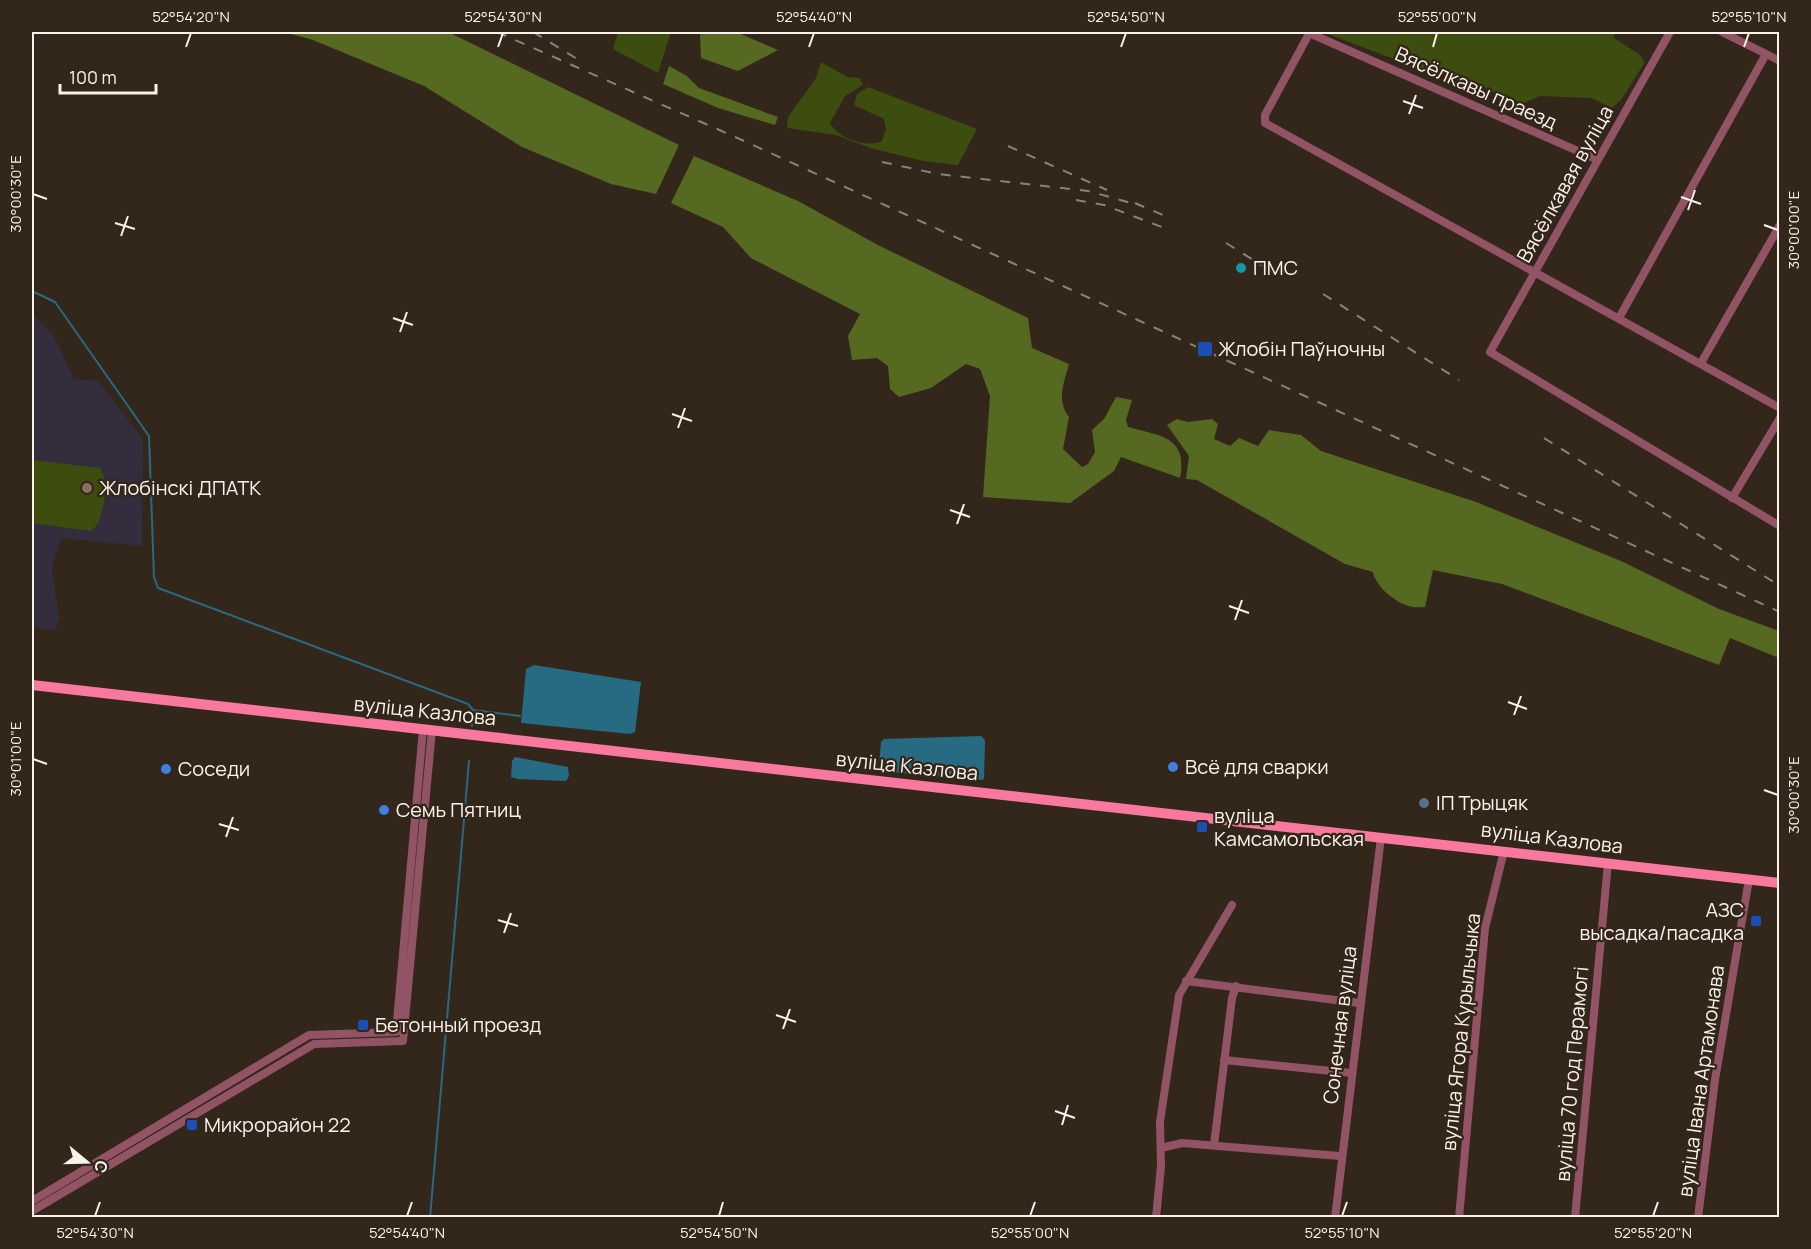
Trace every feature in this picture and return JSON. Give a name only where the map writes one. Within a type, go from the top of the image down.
[{"type":"main road","name":"вуліца Казлова","points":[[32,685],[1779,883]]},
{"type":"street","name":"Вясёлкавы праезд","points":[[1309,32],[1596,159]]},
{"type":"street","points":[[1309,32],[1265,115],[1265,123],[1779,408]]},
{"type":"street","name":"Вясёлкавая вуліца","points":[[1670,32],[1596,159],[1490,352],[1732,498]]},
{"type":"street","points":[[1722,32],[1779,61]]},
{"type":"street","points":[[1619,318],[1766,54]]},
{"type":"street","points":[[1701,363],[1779,225]]},
{"type":"street","points":[[1779,418],[1732,498],[1779,526]]},
{"type":"street","points":[[32,1201],[309,1035],[396,1032],[427,729]]},
{"type":"street","points":[[32,1211],[315,1044],[403,1041],[427,729]]},
{"type":"street","name":"Сонечная вуліца","points":[[1335,1218],[1340,1156],[1381,837]]},
{"type":"street","name":"вуліца Ягора Курыльчыка","points":[[1459,1218],[1485,928],[1504,851]]},
{"type":"street","name":"вуліца 70 год Перамогі","points":[[1575,1218],[1608,863]]},
{"type":"street","name":"вуліца Івана Артамонава","points":[[1698,1218],[1715,1080],[1749,879]]},
{"type":"street","points":[[1156,1218],[1162,1110],[1179,995],[1232,905]]},
{"type":"street","points":[[1186,981],[1203,985],[1236,986],[1359,1003]]},
{"type":"street","points":[[1214,1145],[1232,998],[1236,986]]},
{"type":"street","points":[[1224,1060],[1351,1073]]},
{"type":"street","points":[[1161,1148],[1182,1143],[1340,1156]]},
{"type":"shaded area","name":"Жлобінскі ДПАТК","points":[[32,313],[55,338],[74,379],[98,381],[143,439],[142,546],[61,538],[52,568],[59,618],[56,629],[32,629]]},
{"type":"green space","points":[[284,32],[448,32],[679,145],[656,194],[611,184],[522,147],[424,86],[313,40]]},
{"type":"green space","points":[[618,32],[671,32],[658,73],[613,49]]},
{"type":"green space","points":[[700,32],[736,32],[778,50],[738,71],[701,58]]},
{"type":"green space","points":[[1615,32],[1614,38],[1640,55],[1645,62],[1621,100],[1612,108],[1591,98],[1540,96],[1524,103],[1503,98],[1474,81],[1423,70],[1325,33]]},
{"type":"green space","points":[[821,62],[847,77],[860,78],[863,85],[845,96],[830,123],[839,133],[860,142],[881,142],[886,130],[884,119],[854,105],[857,94],[868,87],[977,129],[958,165],[923,161],[870,148],[836,135],[787,128],[788,117],[816,78]]},
{"type":"green space","points":[[669,66],[687,76],[699,88],[778,117],[775,125],[718,108],[663,84]]},
{"type":"green space","points":[[694,156],[798,201],[878,245],[1028,318],[1032,348],[1069,364],[1062,391],[1063,404],[1069,417],[1063,449],[1082,467],[1088,464],[1095,452],[1092,430],[1104,419],[1116,397],[1132,400],[1126,420],[1128,427],[1161,436],[1176,446],[1180,454],[1180,478],[1121,457],[1114,471],[1070,503],[983,497],[990,396],[980,369],[966,364],[931,388],[899,397],[890,389],[888,366],[877,358],[852,360],[848,336],[860,314],[751,258],[723,227],[671,203]]},
{"type":"green space","points":[[1177,419],[1188,422],[1212,419],[1218,424],[1214,439],[1230,446],[1239,438],[1258,446],[1269,430],[1301,435],[1321,451],[1476,502],[1621,561],[1719,609],[1779,631],[1779,658],[1730,638],[1719,665],[1502,584],[1433,570],[1425,607],[1404,604],[1392,598],[1382,588],[1373,572],[1345,564],[1197,480],[1186,479],[1189,456],[1167,425]]},
{"type":"green space","points":[[32,460],[100,468],[105,492],[102,512],[95,527],[90,531],[32,523]]},
{"type":"water","points":[[534,665],[641,682],[635,732],[630,734],[521,723],[526,669]]},
{"type":"water","points":[[981,736],[985,740],[984,779],[981,780],[887,772],[879,767],[881,742],[884,739]]},
{"type":"water","points":[[515,757],[568,767],[569,776],[566,781],[511,777],[512,761]]},
{"type":"waterway","points":[[32,291],[55,302],[149,436],[154,577],[158,588],[468,704],[473,710],[472,726]]},
{"type":"waterway","points":[[473,710],[520,716]]},
{"type":"waterway","points":[[430,1218],[469,761]]},
{"type":"railway","points":[[497,32],[733,136],[1780,612]]},
{"type":"railway","points":[[533,32],[579,60]]},
{"type":"railway","points":[[1008,146],[1107,190]]},
{"type":"railway","points":[[882,162],[938,174],[1088,191],[1142,206]]},
{"type":"railway","points":[[1076,200],[1104,205],[1167,229]]},
{"type":"railway","points":[[1135,203],[1165,216]]},
{"type":"railway","points":[[1226,243],[1268,269]]},
{"type":"railway","points":[[1323,294],[1459,380]]},
{"type":"railway","points":[[1544,438],[1780,586]]},
{"type":"place","name":"ПМС","points":[[1241,268]]},
{"type":"place","name":"Жлобін Паўночны","points":[[1205,349]]},
{"type":"place","name":"Жлобінскі ДПАТК","points":[[87,488]]},
{"type":"place","name":"Всё для сварки","points":[[1173,767]]},
{"type":"place","name":"Соседи","points":[[166,769]]},
{"type":"place","name":"ІП Трыцяк","points":[[1424,803]]},
{"type":"place","name":"Семь Пятниц","points":[[384,810]]},
{"type":"place","name":"вуліца Камсамольская","points":[[1202,827]]},
{"type":"place","name":"АЗС высадка/пасадка","points":[[1756,921]]},
{"type":"place","name":"Бетонный проезд","points":[[363,1025]]},
{"type":"place","name":"Микрорайон 22","points":[[192,1125]]}]
